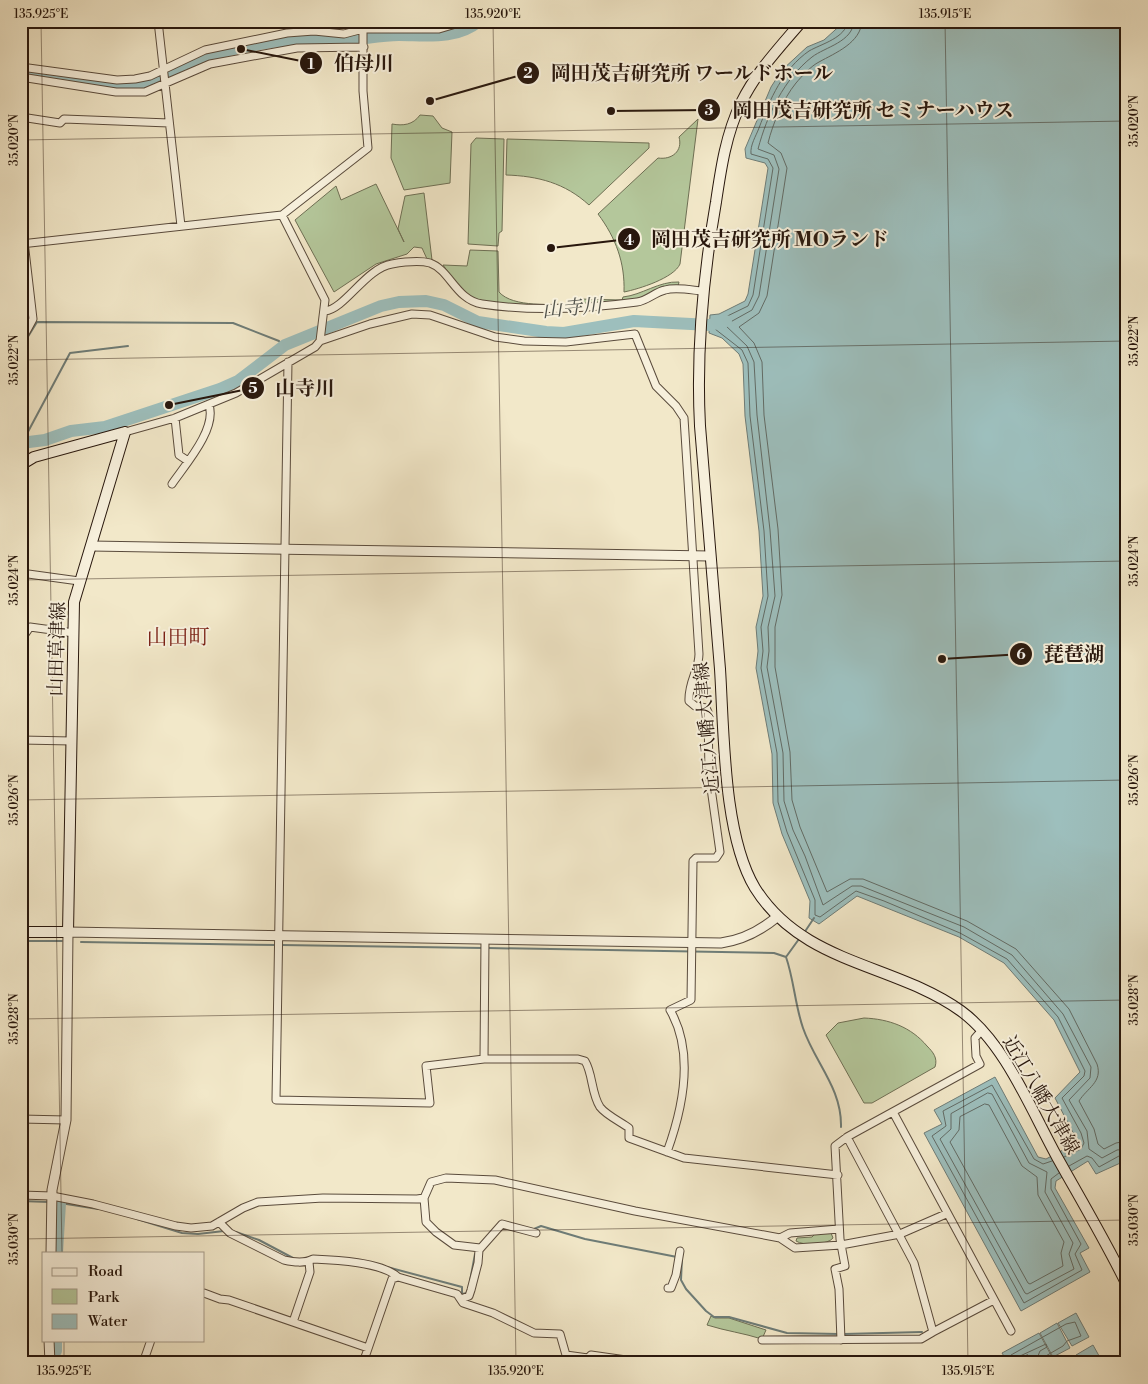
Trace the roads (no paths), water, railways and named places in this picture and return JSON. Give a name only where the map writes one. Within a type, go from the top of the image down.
[{"type":"main road","name":"近江八幡大津線","points":[[802,21],[757,75],[736,114],[725,147],[700,314],[699,410],[733,825],[745,868],[764,902],[777,917],[801,936],[835,954],[938,998],[960,1010],[982,1030],[1001,1055],[1127,1285]]},
{"type":"main road","points":[[22,465],[34,457],[124,432]]},
{"type":"main road","name":"山田草津線","points":[[68,932],[74,602],[124,432]]},
{"type":"main road","points":[[21,932],[68,932]]},
{"type":"street","points":[[158,21],[181,226]]},
{"type":"street","points":[[21,77],[116,92],[133,92],[156,88],[164,75],[205,50],[287,33],[314,31],[344,34],[363,25],[439,29],[466,21]]},
{"type":"street","points":[[23,244],[282,215],[368,148],[364,91],[363,25]]},
{"type":"street","points":[[21,67],[117,80],[164,75],[210,64],[297,48],[364,47]]},
{"type":"street","points":[[67,84],[68,73]]},
{"type":"street","points":[[21,117],[60,123],[64,118],[169,123]]},
{"type":"street","points":[[124,432],[175,418],[236,393],[315,347],[321,339],[325,300],[282,215]]},
{"type":"street","points":[[21,216],[33,319],[21,341]]},
{"type":"street","points":[[325,310],[334,307],[378,268],[390,264],[416,261],[431,264],[440,270],[466,298],[480,304],[538,310],[568,310],[640,302],[665,290],[702,291]]},
{"type":"street","points":[[321,339],[412,314],[430,316],[496,337],[524,341],[566,342],[635,334],[656,386],[676,406],[684,418],[700,654],[691,683],[689,701],[695,706],[706,708],[708,712],[709,774],[720,852],[716,858],[696,858],[694,861],[690,1000],[670,1010],[682,1034],[683,1087],[681,1112],[667,1152]]},
{"type":"street","points":[[288,362],[276,1100],[430,1103],[426,1066],[484,1059],[585,1060],[600,1108],[629,1128],[628,1138],[684,1158],[838,1175]]},
{"type":"street","points":[[172,484],[205,432],[212,414],[209,405]]},
{"type":"street","points":[[175,418],[179,455],[188,461]]},
{"type":"street","points":[[91,546],[710,556]]},
{"type":"street","points":[[21,573],[79,581]]},
{"type":"street","points":[[21,640],[30,627],[74,632]]},
{"type":"street","points":[[21,740],[72,741]]},
{"type":"street","points":[[51,1252],[52,1196],[66,1120],[68,932],[278,942],[692,949],[740,939],[764,927],[777,917]]},
{"type":"street","points":[[484,1059],[485,946]]},
{"type":"street","points":[[841,1340],[839,1289],[835,1270],[845,1266],[839,1229],[838,1175],[835,1146],[847,1137],[980,1064],[976,1056],[975,1038],[982,1030]]},
{"type":"street","points":[[893,1112],[946,1214],[1011,1331]]},
{"type":"street","points":[[21,1119],[66,1120]]},
{"type":"street","points":[[847,1137],[914,1263],[933,1332]]},
{"type":"street","points":[[480,1248],[454,1245],[426,1222],[424,1198],[431,1182],[440,1178],[482,1178],[635,1211],[780,1238],[794,1248],[841,1245],[900,1234],[946,1214]]},
{"type":"street","points":[[21,1196],[52,1196],[122,1210],[176,1226],[206,1228],[242,1208],[258,1202],[322,1198],[424,1198]]},
{"type":"street","points":[[219,1222],[230,1233],[284,1260],[349,1262],[392,1272],[398,1278]]},
{"type":"street","points":[[461,1299],[469,1296],[480,1248],[502,1224],[536,1233]]},
{"type":"street","points":[[780,1238],[790,1233],[839,1229]]},
{"type":"street","points":[[668,1288],[671,1288],[676,1275],[680,1251]]},
{"type":"street","points":[[292,1322],[310,1272],[309,1262]]},
{"type":"street","points":[[363,1363],[392,1279],[398,1278],[457,1294],[462,1303],[493,1313],[534,1333],[562,1333],[566,1355],[587,1361],[591,1355],[647,1363]]},
{"type":"street","points":[[205,1294],[229,1300],[368,1348]]},
{"type":"street","points":[[762,1340],[921,1339],[994,1300]]},
{"type":"street","points":[[49,1342],[50,1363]]},
{"type":"street","points":[[143,1363],[150,1342]]},
{"type":"water","points":[[845,21],[1127,21],[1127,1160],[1096,1174],[1088,1161],[1056,1181],[1055,1188],[1089,1248],[1080,1253],[1090,1272],[1021,1311],[924,1133],[942,1124],[934,1110],[995,1077],[1038,1157],[1046,1159],[1063,1150],[1064,1152],[1079,1144],[1055,1098],[1080,1072],[1054,1020],[1004,963],[959,937],[857,896],[819,924],[809,918],[810,901],[782,834],[773,803],[772,754],[756,668],[758,651],[756,627],[763,596],[759,531],[745,416],[743,364],[739,354],[722,338],[709,333],[710,315],[719,314],[745,301],[748,294],[768,168],[765,163],[746,158],[745,149],[771,87],[782,70],[807,47],[824,40]]},
{"type":"water","points":[[1076,1313],[1089,1337],[1072,1346],[1058,1323]]},
{"type":"water","points":[[1057,1323],[1070,1348],[1053,1357],[1040,1333]]},
{"type":"water","points":[[1039,1333],[1052,1357],[1043,1363],[1032,1363],[1027,1354],[1031,1363],[1008,1363],[1002,1353]]},
{"type":"water","points":[[1093,1345],[1103,1363],[1080,1363],[1076,1355]]},
{"type":"waterway","points":[[21,71],[117,86],[129,85],[150,80],[209,55],[247,46],[296,39],[340,40],[392,35],[430,36],[451,34],[470,27],[479,21]]},
{"type":"waterway","name":"山寺川","points":[[21,443],[45,440],[71,431],[105,427],[220,389],[238,381],[285,345],[381,306],[399,302],[426,301],[444,305],[478,322],[546,332],[564,333],[634,321],[710,325],[726,321]]},
{"type":"waterway","points":[[21,348],[37,322],[233,323],[279,341],[283,347]]},
{"type":"waterway","points":[[22,443],[70,353],[128,346]]},
{"type":"waterway","points":[[804,933],[814,918]]},
{"type":"waterway","points":[[786,957],[799,939]]},
{"type":"waterway","points":[[21,941],[62,941]]},
{"type":"waterway","points":[[81,942],[276,945]]},
{"type":"waterway","points":[[281,945],[483,948]]},
{"type":"waterway","points":[[488,948],[774,953],[786,957]]},
{"type":"waterway","points":[[786,957],[803,1028],[833,1088],[840,1113],[841,1127]]},
{"type":"waterway","points":[[21,1201],[49,1202]]},
{"type":"waterway","points":[[54,1202],[98,1209]]},
{"type":"waterway","points":[[57,1252],[60,1203]]},
{"type":"waterway","points":[[137,1219],[182,1233],[198,1234],[224,1231]]},
{"type":"waterway","points":[[534,1229],[541,1226],[585,1239],[677,1257]]},
{"type":"waterway","points":[[236,1232],[259,1240],[293,1258]]},
{"type":"waterway","points":[[470,1281],[475,1254]]},
{"type":"waterway","points":[[682,1258],[681,1280],[686,1289],[714,1317],[729,1317],[787,1333],[839,1334]]},
{"type":"waterway","points":[[387,1267],[462,1287],[462,1294],[467,1293]]},
{"type":"waterway","points":[[844,1334],[922,1332]]},
{"type":"waterway","points":[[56,1342],[56,1351]]},
{"type":"place","name":"伯母川","points":[[241,49]]},
{"type":"place","name":"岡田茂吉研究所 ワールドホール","points":[[430,101]]},
{"type":"place","name":"岡田茂吉研究所 セミナーハウス","points":[[611,111]]},
{"type":"place","name":"岡田茂吉研究所 MOランド","points":[[551,248]]},
{"type":"place","name":"山寺川","points":[[169,405]]},
{"type":"place","name":"琵琶湖","points":[[942,659]]},
{"type":"district","name":"山田町","points":[[178,638]]}]
